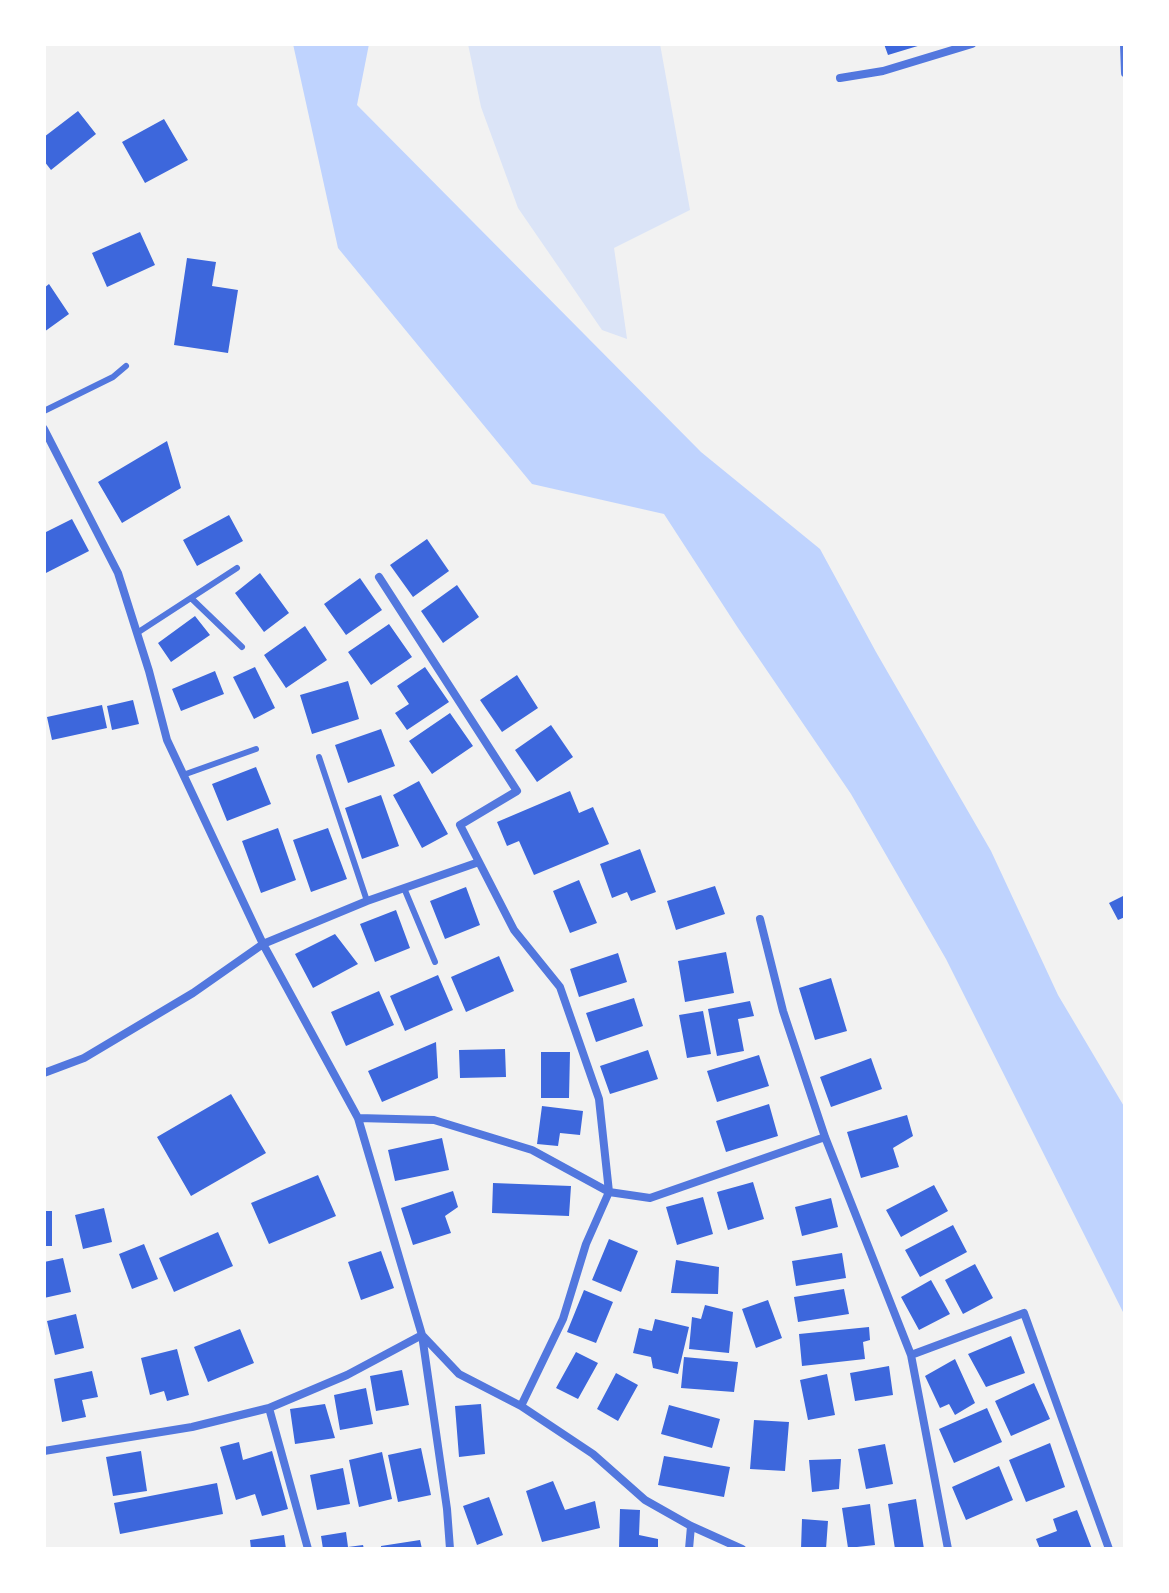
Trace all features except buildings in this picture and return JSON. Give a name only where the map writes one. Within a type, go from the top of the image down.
[{"type":"street","points":[[840,78],[883,71],[972,44]]},
{"type":"street","points":[[1124,44],[1125,73]]},
{"type":"street","points":[[44,429],[118,573],[167,740],[263,944],[358,1118],[422,1335],[450,1549]]},
{"type":"street","points":[[379,577],[517,791],[460,825],[514,930],[560,987],[599,1099],[609,1192],[586,1244],[563,1319],[521,1406]]},
{"type":"street","points":[[44,1073],[84,1058],[193,993],[263,944],[367,901],[479,862]]},
{"type":"street","points":[[760,919],[783,1011],[825,1137],[911,1355],[948,1549]]},
{"type":"street","points":[[358,1118],[434,1120],[532,1150],[609,1192],[650,1198],[825,1137]]},
{"type":"street","points":[[911,1355],[1024,1313],[1109,1549]]},
{"type":"street","points":[[422,1335],[459,1374],[521,1406],[593,1454],[645,1500],[691,1526],[742,1549]]},
{"type":"street","points":[[44,1451],[192,1427],[269,1408],[347,1375],[422,1335]]},
{"type":"street","points":[[269,1408],[308,1549]]},
{"type":"street","points":[[689,1549],[691,1526]]},
{"type":"lane","points":[[44,411],[113,377],[126,366]]},
{"type":"lane","points":[[137,633],[237,568]]},
{"type":"lane","points":[[191,598],[242,647]]},
{"type":"lane","points":[[183,775],[256,749]]},
{"type":"lane","points":[[319,757],[367,901]]},
{"type":"lane","points":[[404,888],[435,962]]},
{"type":"shaded area","points":[[468,44],[660,44],[690,210],[614,248],[627,339],[602,330],[518,208],[481,107]]},
{"type":"water","points":[[293,44],[369,44],[357,105],[701,452],[820,549],[991,851],[1058,995],[1125,1108],[1125,1316],[946,959],[851,794],[664,514],[532,484],[338,248]]}]
